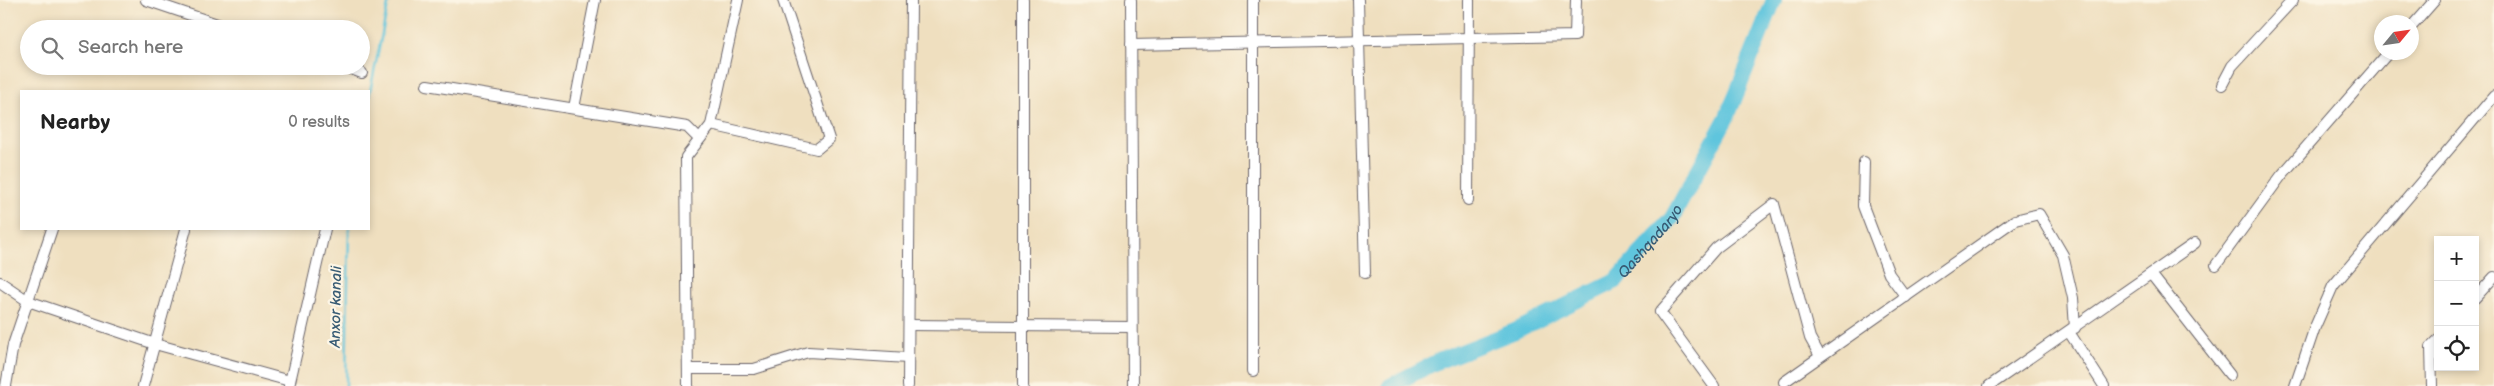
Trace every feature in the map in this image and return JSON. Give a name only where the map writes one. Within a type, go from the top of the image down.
[{"type":"street","points":[[146,0],[205,20]]},
{"type":"street","points":[[574,108],[596,0]]},
{"type":"street","points":[[688,386],[686,157],[711,125],[738,0]]},
{"type":"street","points":[[711,125],[817,148],[829,139],[783,0]]},
{"type":"street","points":[[908,386],[911,0]]},
{"type":"street","points":[[1023,0],[1023,386]]},
{"type":"street","points":[[1131,0],[1133,386]]},
{"type":"street","points":[[1253,0],[1253,371]]},
{"type":"street","points":[[1358,0],[1365,272]]},
{"type":"street","points":[[1468,200],[1469,0]]},
{"type":"street","points":[[1131,46],[1576,36],[1576,0]]},
{"type":"street","points":[[2222,85],[2232,66],[2293,0]]},
{"type":"street","points":[[2419,18],[2435,0]]},
{"type":"street","points":[[2216,265],[2281,176],[2382,60]]},
{"type":"street","points":[[427,85],[687,128],[699,139]]},
{"type":"street","points":[[2296,386],[2315,327],[2333,286],[2494,96]]},
{"type":"street","points":[[1864,162],[1863,206],[1889,274],[1906,296]]},
{"type":"street","points":[[1714,386],[1660,312],[1716,248],[1774,204],[1810,338],[1820,356]]},
{"type":"street","points":[[1784,382],[2015,220],[2039,214],[2062,255],[2073,298],[2072,330],[2104,386]]},
{"type":"street","points":[[6,386],[13,345],[52,230]]},
{"type":"street","points":[[144,386],[186,230]]},
{"type":"street","points":[[0,282],[28,301],[154,344],[289,384],[325,230]]},
{"type":"street","points":[[1989,386],[2072,330],[2194,243]]},
{"type":"street","points":[[2152,274],[2230,375]]},
{"type":"street","points":[[2479,294],[2494,277]]},
{"type":"street","points":[[909,325],[1132,327]]},
{"type":"street","points":[[2432,386],[2431,347],[2434,344]]},
{"type":"street","points":[[688,369],[754,369],[808,352],[908,358]]},
{"type":"waterway","name":"Anxor kanali","points":[[370,91],[389,0]]},
{"type":"waterway","name":"Qashqadaryo","points":[[1390,386],[1436,362],[1515,331],[1616,281],[1672,218],[1727,117],[1774,0]]},
{"type":"waterway","name":"Anxor kanali","points":[[346,386],[349,230]]}]
